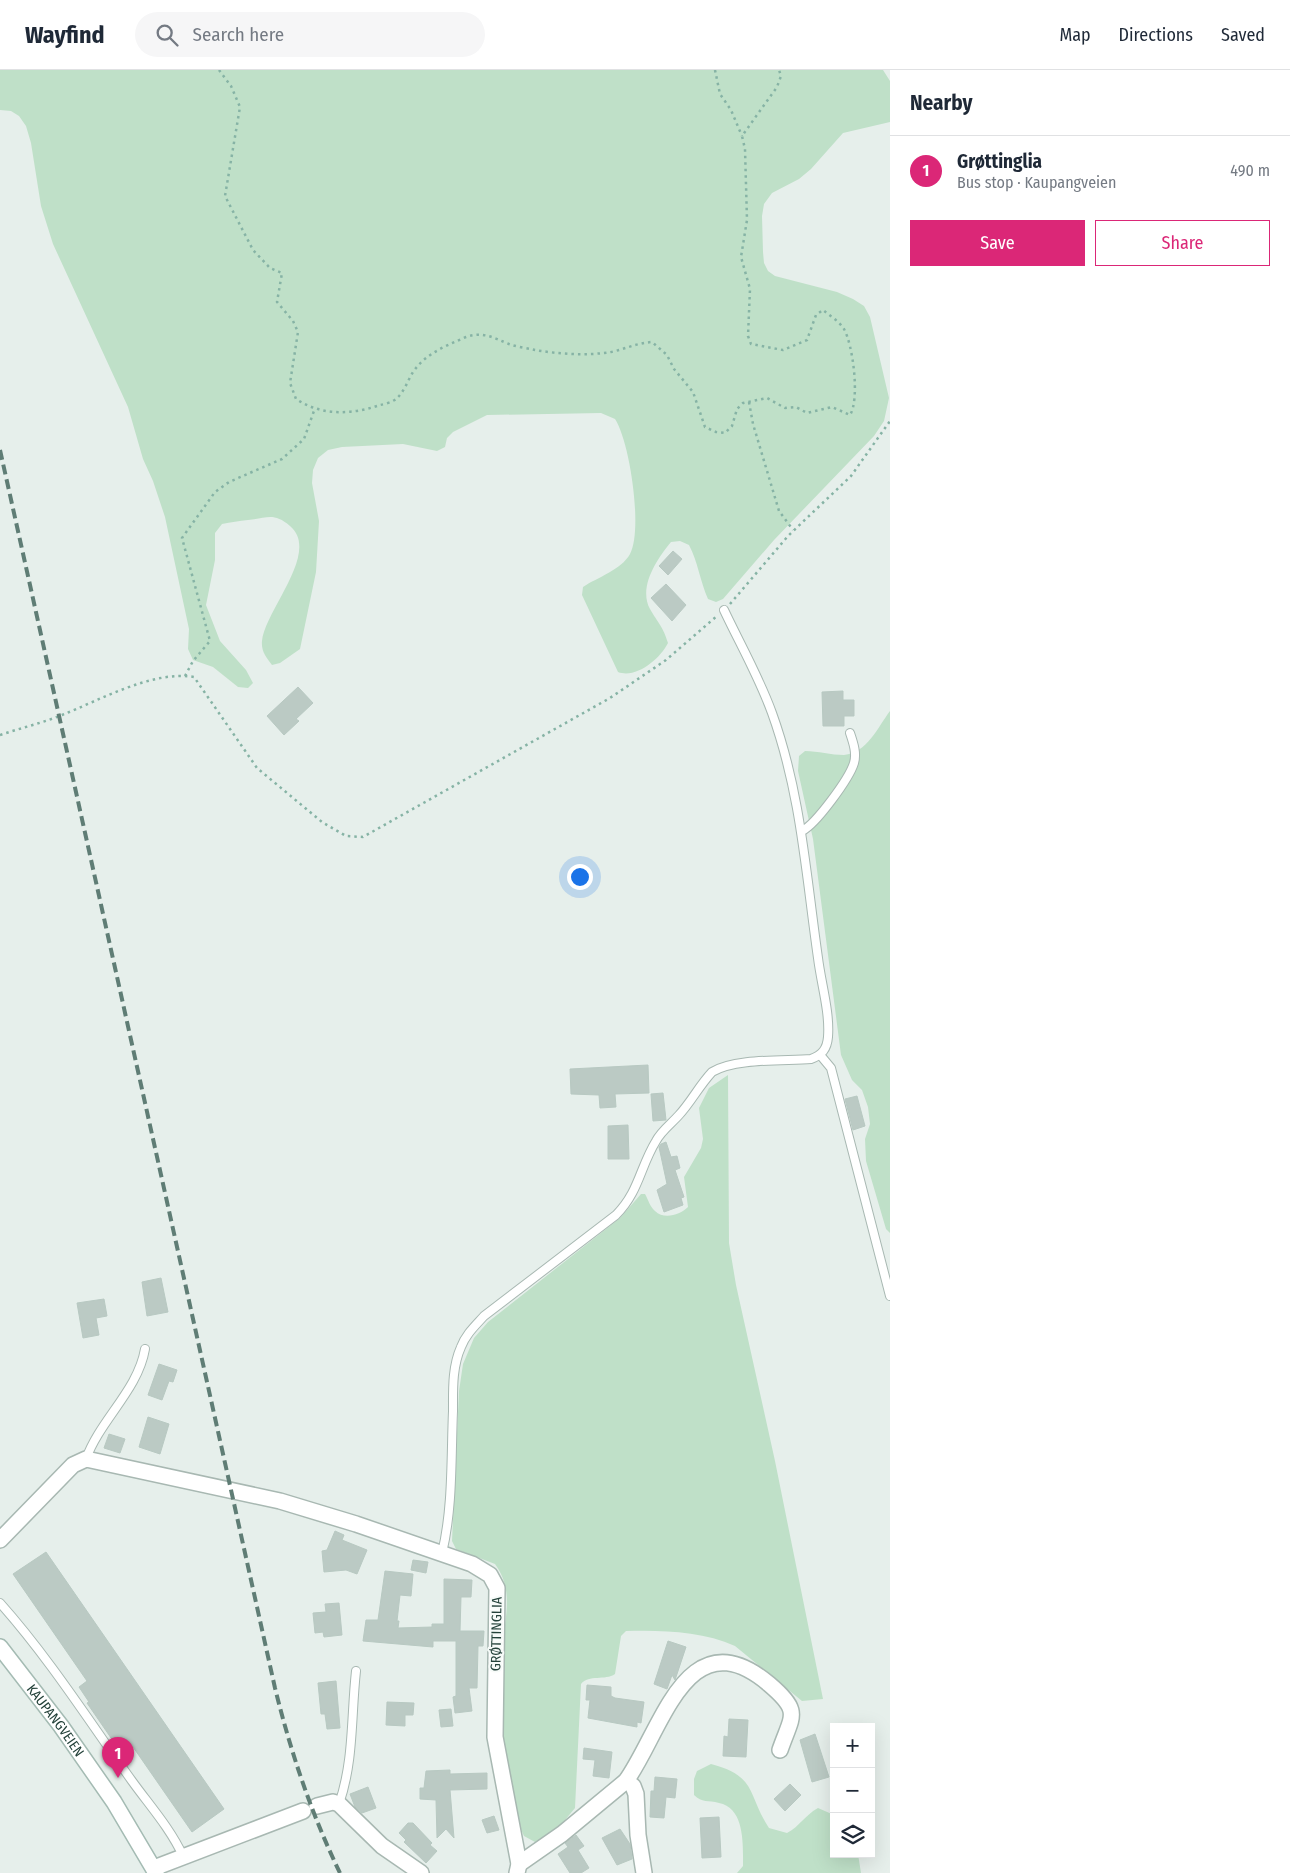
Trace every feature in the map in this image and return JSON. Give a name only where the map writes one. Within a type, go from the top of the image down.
[{"type":"street","name":"GRØTTINGLIA","points":[[86,1459],[280,1501],[442,1553],[472,1564],[490,1575],[497,1588],[495,1737],[518,1869]]},
{"type":"street","points":[[0,1540],[73,1465],[86,1459]]},
{"type":"street","name":"KAUPANGVEIEN","points":[[0,1647],[77,1748],[114,1802],[155,1870]]},
{"type":"street","points":[[518,1869],[626,1781],[666,1706],[681,1686],[696,1672],[718,1662],[729,1663],[753,1672],[787,1702],[793,1717],[780,1750]]},
{"type":"street","points":[[626,1781],[633,1786],[636,1794],[638,1835],[644,1873]]},
{"type":"street","points":[[155,1870],[183,1856],[310,1808],[333,1802],[339,1804],[382,1846],[421,1873]]},
{"type":"lane","points":[[442,1553],[446,1536],[448,1509],[454,1374],[461,1346],[470,1331],[484,1316],[616,1215],[627,1204],[638,1184],[657,1138],[679,1115],[712,1072],[719,1068],[736,1064],[811,1059],[820,1056],[826,1048],[828,1037],[827,1022],[802,831],[792,782],[772,713],[757,676],[724,610]]},
{"type":"lane","points":[[802,831],[822,813],[854,764],[854,749],[850,733]]},
{"type":"lane","points":[[820,1056],[831,1068],[890,1296]]},
{"type":"lane","points":[[86,1459],[92,1442],[137,1373],[145,1349]]},
{"type":"lane","points":[[0,1603],[55,1671],[132,1781],[172,1833],[183,1856]]},
{"type":"lane","points":[[339,1804],[350,1767],[351,1712],[356,1671]]},
{"type":"path","points":[[219,70],[231,86],[240,107],[225,196],[253,250],[270,268],[282,273],[277,302],[293,321],[298,332],[290,383],[296,399],[315,408],[335,413],[359,412],[397,399],[425,358],[435,350],[468,337],[482,334],[500,338],[521,347],[552,352],[610,352],[641,343],[652,342],[667,355],[674,369],[693,392],[705,427],[716,432],[724,433],[732,426],[737,409],[743,403],[767,398],[785,408],[796,407],[807,413],[832,408],[850,415],[855,401],[856,375],[852,369],[848,338],[842,326],[823,310],[816,315],[811,333],[806,340],[795,346],[777,350],[751,344],[748,336],[750,289],[742,257],[747,220],[746,149],[731,110],[720,94],[716,70]]},
{"type":"path","points":[[742,136],[777,86],[781,76],[779,70]]},
{"type":"path","points":[[749,402],[753,424],[779,511],[793,530]]},
{"type":"path","points":[[185,676],[210,641],[182,538],[215,492],[229,482],[282,459],[304,439],[315,408]]},
{"type":"path","points":[[0,735],[59,716],[153,680],[185,676],[194,677],[257,768],[322,822],[346,836],[363,837],[610,698],[666,660],[724,610],[793,530],[851,476],[890,421]]},
{"type":"green space","points":[[0,70],[883,70],[890,81],[890,122],[843,133],[811,169],[799,179],[772,193],[764,204],[762,216],[764,263],[768,271],[775,276],[837,292],[864,306],[870,317],[889,398],[884,421],[874,436],[774,540],[723,599],[716,602],[708,599],[689,545],[680,541],[671,542],[655,565],[646,592],[650,609],[662,628],[668,643],[647,666],[632,673],[618,672],[582,595],[583,587],[615,569],[626,560],[634,542],[635,507],[630,465],[626,446],[615,419],[601,413],[487,415],[453,432],[447,438],[445,447],[437,451],[403,444],[342,447],[328,450],[318,458],[313,470],[312,483],[319,521],[316,572],[300,649],[280,663],[272,665],[263,651],[262,641],[265,628],[296,566],[299,551],[298,537],[290,526],[275,517],[222,524],[215,533],[215,560],[206,605],[220,641],[246,670],[253,683],[248,688],[238,687],[213,667],[193,660],[188,649],[189,629],[165,517],[153,481],[143,459],[128,407],[53,244],[41,206],[31,143],[26,126],[19,116],[11,111],[0,110]]},
{"type":"green space","points":[[890,711],[890,1233],[886,1229],[866,1161],[865,1139],[870,1124],[868,1107],[862,1090],[852,1080],[841,1055],[813,839],[798,771],[799,756],[805,751],[844,755],[859,750],[871,738]]},
{"type":"green space","points":[[728,1075],[729,1243],[736,1285],[775,1461],[823,1699],[802,1701],[735,1646],[722,1641],[681,1632],[626,1631],[621,1636],[615,1674],[588,1679],[581,1684],[575,1808],[560,1826],[542,1841],[535,1842],[524,1836],[520,1827],[502,1739],[503,1645],[507,1603],[505,1583],[495,1564],[456,1549],[452,1541],[459,1391],[463,1364],[474,1338],[488,1322],[620,1218],[641,1194],[645,1194],[650,1205],[659,1214],[672,1215],[688,1207],[684,1177],[701,1148],[703,1139],[699,1108],[709,1088]]},
{"type":"green space","points":[[711,1764],[737,1774],[749,1788],[769,1828],[787,1833],[818,1808],[830,1813],[830,1858],[859,1858],[861,1873],[737,1873],[743,1866],[741,1828],[738,1820],[734,1812],[727,1806],[697,1798],[694,1795],[694,1779],[697,1771]]},
{"type":"building","points":[[673,551],[682,559],[668,575],[659,566]]},
{"type":"building","points":[[666,584],[686,605],[672,621],[651,598]]},
{"type":"building","points":[[298,687],[313,703],[296,719],[299,721],[284,735],[267,716]]},
{"type":"building","points":[[843,691],[843,700],[854,700],[854,716],[844,716],[844,726],[823,726],[822,692]]},
{"type":"building","points":[[648,1065],[649,1093],[615,1094],[616,1107],[600,1108],[599,1095],[571,1094],[570,1069]]},
{"type":"building","points":[[663,1093],[666,1120],[653,1121],[651,1094]]},
{"type":"building","points":[[857,1096],[865,1126],[853,1130],[845,1099]]},
{"type":"building","points":[[628,1125],[629,1159],[608,1159],[608,1126]]},
{"type":"building","points":[[666,1142],[671,1157],[677,1156],[680,1168],[675,1170],[684,1197],[681,1198],[683,1205],[664,1212],[657,1190],[667,1184],[659,1147]]},
{"type":"building","points":[[161,1278],[168,1312],[147,1316],[142,1282]]},
{"type":"building","points":[[104,1299],[107,1316],[96,1318],[99,1335],[83,1338],[77,1303]]},
{"type":"building","points":[[159,1364],[177,1370],[173,1382],[169,1381],[162,1400],[148,1395]]},
{"type":"building","points":[[148,1417],[169,1424],[160,1454],[139,1447]]},
{"type":"building","points":[[109,1434],[125,1439],[120,1453],[104,1448]]},
{"type":"building","points":[[335,1531],[344,1535],[342,1540],[367,1550],[357,1574],[346,1570],[324,1572],[322,1551],[327,1550]]},
{"type":"building","points":[[46,1552],[224,1809],[192,1832],[131,1744],[120,1751],[87,1703],[89,1702],[79,1687],[87,1681],[13,1574]]},
{"type":"building","points":[[413,1560],[428,1562],[426,1573],[411,1570]]},
{"type":"building","points":[[385,1571],[413,1574],[411,1596],[400,1595],[398,1628],[432,1627],[432,1624],[444,1624],[444,1579],[472,1580],[471,1597],[461,1597],[460,1631],[484,1631],[483,1646],[478,1646],[477,1688],[469,1688],[472,1711],[455,1713],[453,1697],[456,1696],[456,1641],[433,1641],[433,1647],[363,1641],[366,1620],[378,1620]]},
{"type":"building","points":[[339,1603],[342,1635],[324,1637],[323,1632],[315,1633],[313,1613],[326,1612],[325,1604]]},
{"type":"building","points":[[668,1641],[686,1647],[675,1680],[672,1675],[667,1689],[654,1684]]},
{"type":"building","points":[[336,1681],[340,1728],[327,1729],[325,1714],[321,1714],[318,1683]]},
{"type":"building","points":[[587,1685],[611,1687],[611,1696],[615,1698],[644,1702],[641,1723],[637,1722],[637,1727],[588,1718],[590,1700],[586,1700]]},
{"type":"building","points":[[387,1702],[414,1703],[413,1715],[405,1715],[405,1726],[386,1725]]},
{"type":"building","points":[[451,1709],[453,1726],[441,1727],[439,1710]]},
{"type":"building","points":[[729,1719],[748,1720],[746,1757],[723,1756],[724,1736],[728,1737]]},
{"type":"building","points":[[815,1734],[829,1777],[812,1782],[800,1740]]},
{"type":"building","points":[[584,1748],[612,1752],[609,1778],[593,1776],[595,1760],[583,1759]]},
{"type":"building","points":[[450,1770],[450,1774],[487,1773],[487,1789],[450,1790],[454,1838],[446,1829],[437,1838],[436,1800],[420,1799],[420,1788],[424,1788],[426,1771]]},
{"type":"building","points":[[655,1777],[677,1779],[675,1798],[666,1797],[664,1818],[650,1817],[651,1791],[654,1791]]},
{"type":"building","points":[[790,1784],[801,1795],[785,1811],[774,1799]]},
{"type":"building","points":[[368,1787],[376,1808],[362,1813],[355,1807],[350,1794]]},
{"type":"building","points":[[494,1816],[499,1830],[487,1833],[482,1820]]},
{"type":"building","points":[[719,1817],[721,1857],[702,1858],[700,1818]]},
{"type":"building","points":[[408,1823],[413,1823],[437,1851],[426,1863],[404,1842],[406,1840],[399,1833]]},
{"type":"building","points":[[620,1829],[630,1844],[632,1859],[617,1865],[602,1838]]},
{"type":"building","points":[[576,1835],[584,1846],[578,1850],[589,1868],[581,1873],[570,1873],[558,1854],[568,1847],[565,1843]]},
{"type":"railway","points":[[0,450],[275,1688],[303,1782],[320,1828],[340,1873]]},
{"type":"place","name":"Grøttinglia","points":[[118,1778]]}]
